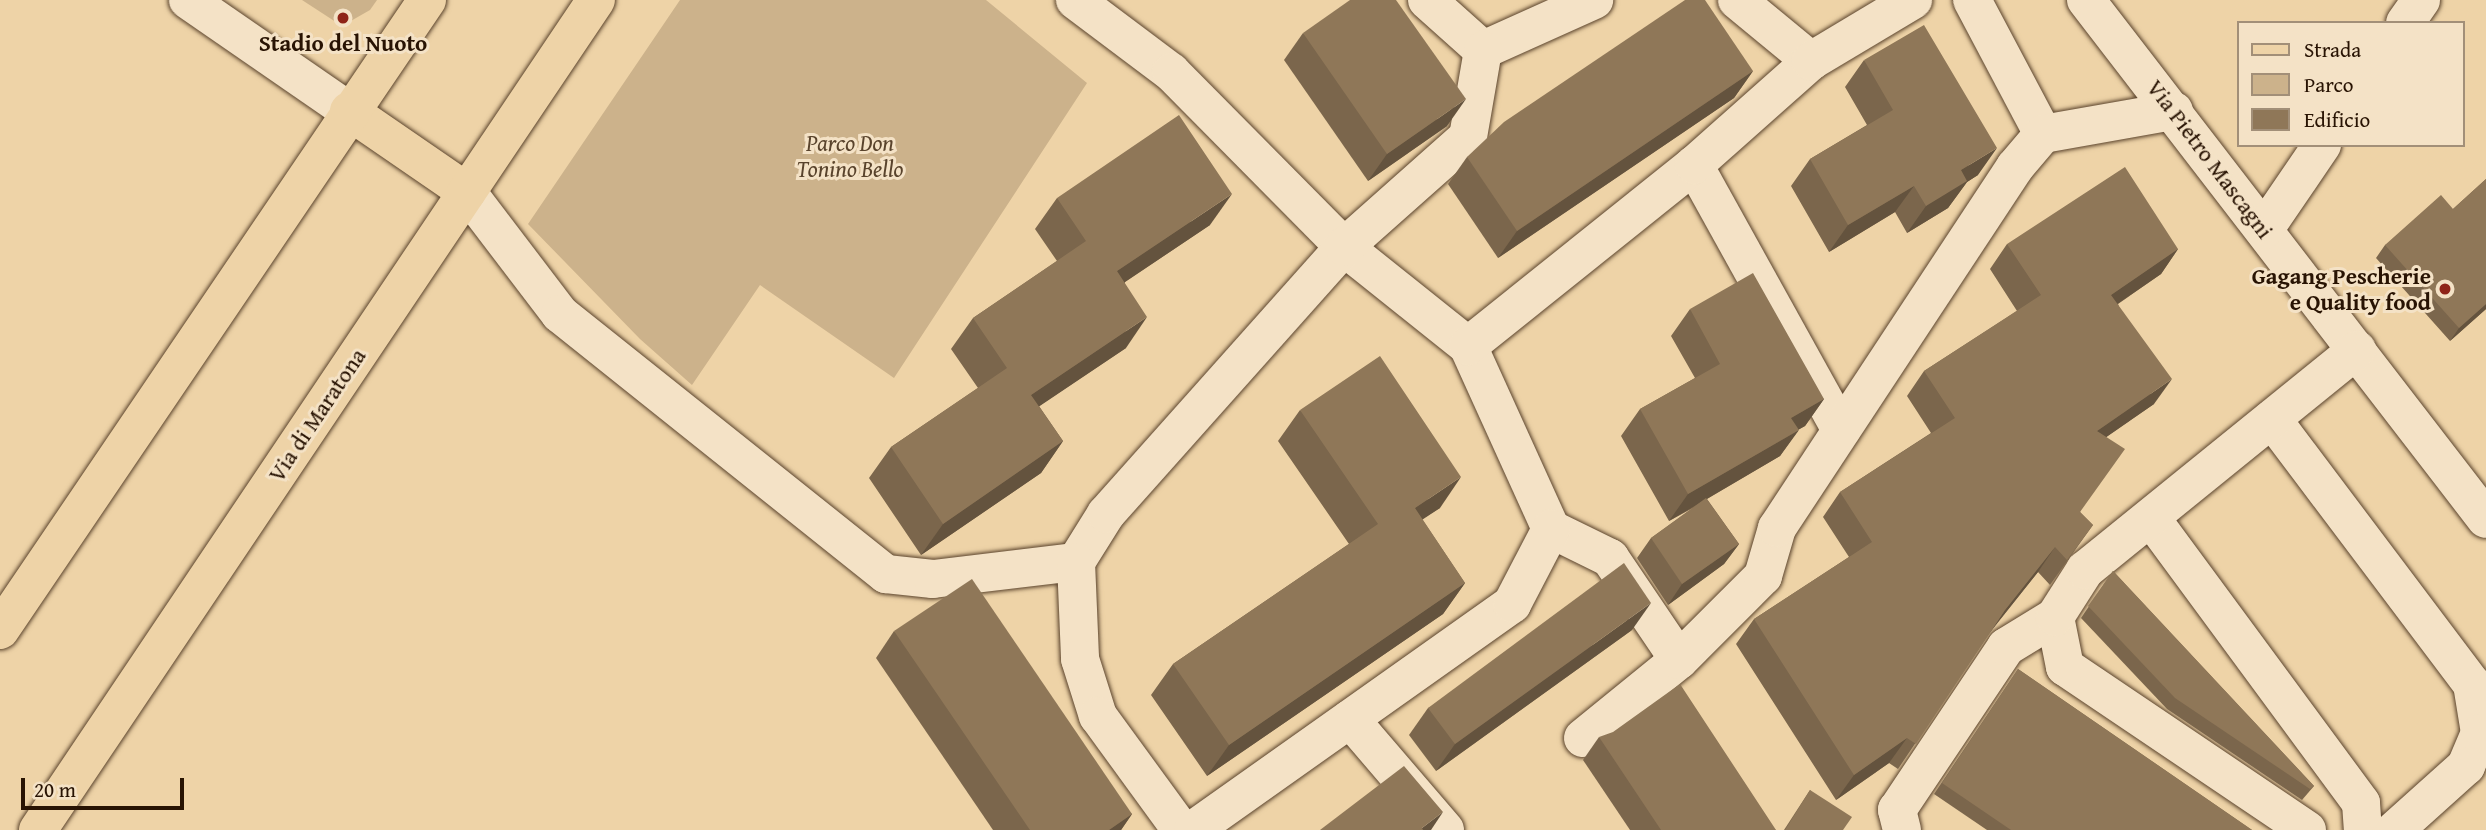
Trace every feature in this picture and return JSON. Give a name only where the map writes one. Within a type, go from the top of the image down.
[{"type":"main road","points":[[0,630],[349,111],[427,0]]},
{"type":"main road","name":"Via di Maratona","points":[[38,830],[596,0]]},
{"type":"main road","points":[[349,111],[467,192]]},
{"type":"street","points":[[188,0],[349,111]]},
{"type":"street","points":[[1075,0],[1171,72],[1344,247],[1468,346],[1551,529],[1610,558],[1679,660]]},
{"type":"street","points":[[1427,0],[1483,50]]},
{"type":"street","points":[[1483,50],[1594,0]]},
{"type":"street","points":[[1737,0],[1811,61]]},
{"type":"street","points":[[1468,346],[1694,165],[1811,61],[1913,0]]},
{"type":"street","points":[[1972,0],[2043,134]]},
{"type":"street","name":"Via Pietro Mascagni","points":[[2086,0],[2486,519]]},
{"type":"street","points":[[2406,21],[2421,0]]},
{"type":"street","points":[[1181,830],[1097,716],[1080,659],[1076,562],[1106,514],[1344,247],[1468,137],[1483,50]]},
{"type":"street","points":[[1583,738],[1679,660],[1763,576],[1777,528],[2015,167],[2043,134],[2174,111]]},
{"type":"street","points":[[2264,230],[2321,147]]},
{"type":"street","points":[[1694,165],[1841,430]]},
{"type":"street","points":[[467,192],[560,314],[886,574],[933,579],[1076,562]]},
{"type":"street","points":[[1902,830],[1897,810],[2006,647],[2055,617],[2085,570],[2357,350]]},
{"type":"street","points":[[2272,419],[2472,684],[2480,733],[2466,766],[2395,830]]},
{"type":"street","points":[[2151,518],[2361,803],[2363,830]]},
{"type":"street","points":[[1194,830],[1512,604],[1551,529]]},
{"type":"street","points":[[2055,617],[2065,667],[2307,830]]},
{"type":"street","points":[[1350,719],[1445,830]]},
{"type":"green space","name":"Stadio del Nuoto","points":[[302,0],[377,0],[370,10],[342,26]]},
{"type":"green space","name":"Parco Don Tonino Bello","points":[[680,0],[986,0],[1087,83],[894,378],[760,285],[692,385],[640,339],[528,224]]},
{"type":"building","points":[[1350,0],[1396,0],[1466,99],[1387,154],[1303,33]]},
{"type":"building","points":[[1685,0],[1705,0],[1753,71],[1517,231],[1467,157],[1504,122]]},
{"type":"building","points":[[1924,25],[1997,148],[1961,170],[1967,181],[1926,206],[1914,186],[1848,225],[1810,159],[1893,110],[1864,60]]},
{"type":"building","points":[[1179,115],[1232,194],[1117,271],[1147,317],[1031,395],[1063,441],[943,524],[891,447],[1007,368],[973,318],[1086,241],[1057,198]]},
{"type":"building","points":[[2125,167],[2178,249],[2111,295],[2172,379],[2097,431],[2125,449],[2080,512],[2093,525],[2067,560],[2055,547],[2005,610],[1916,744],[1907,738],[1854,775],[1754,619],[1872,542],[1840,492],[1955,418],[1924,371],[2041,295],[2007,244]]},
{"type":"building","name":"Gagang Pescherie e Quality food","points":[[2486,179],[2486,304],[2459,328],[2385,245],[2441,195],[2453,209]]},
{"type":"building","points":[[1753,273],[1824,399],[1791,418],[1799,430],[1688,494],[1640,409],[1720,364],[1690,309]]},
{"type":"building","points":[[1380,356],[1461,477],[1415,508],[1465,583],[1229,745],[1173,664],[1378,524],[1300,410]]},
{"type":"building","points":[[1706,498],[1739,544],[1682,584],[1651,538]]},
{"type":"building","points":[[1624,563],[1651,603],[1455,744],[1428,708]]},
{"type":"building","points":[[2113,571],[2314,786],[2310,789],[2175,698],[2088,606]]},
{"type":"building","points":[[972,579],[1132,814],[1109,830],[1030,830],[894,631]]},
{"type":"building","points":[[2018,669],[2252,830],[2011,830],[1942,783]]},
{"type":"building","points":[[1680,684],[1776,830],[1661,830],[1599,737],[1613,732]]},
{"type":"building","points":[[1404,766],[1443,812],[1422,828],[1423,830],[1320,830]]},
{"type":"building","points":[[1810,790],[1852,817],[1843,830],[1785,830]]},
{"type":"place","name":"Stadio del Nuoto","points":[[343,18]]},
{"type":"place","name":"Gagang Pescherie e Quality food","points":[[2445,289]]}]
